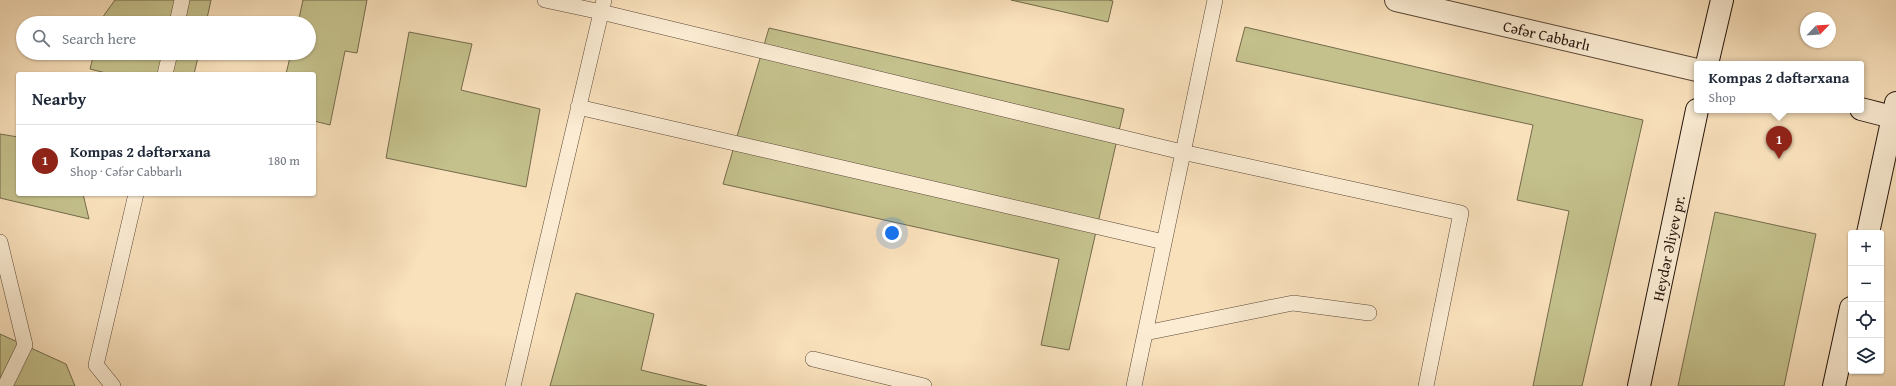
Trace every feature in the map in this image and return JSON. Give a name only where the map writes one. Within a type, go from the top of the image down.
[{"type":"main road","name":"Cəfər Cabbarlı","points":[[1396,0],[1694,69]]},
{"type":"main road","points":[[1708,61],[1722,0]]},
{"type":"main road","points":[[1864,109],[1895,113],[1869,230]]},
{"type":"main road","name":"Heydər Əliyev pr.","points":[[1639,386],[1696,113]]},
{"type":"main road","points":[[1834,386],[1848,322]]},
{"type":"lane","points":[[179,16],[182,0]]},
{"type":"lane","points":[[545,0],[602,6],[1182,152],[1461,213],[1426,386]]},
{"type":"lane","points":[[1134,386],[1215,0]]},
{"type":"lane","points":[[513,386],[602,6]]},
{"type":"lane","points":[[165,72],[168,60]]},
{"type":"lane","points":[[578,107],[1164,242]]},
{"type":"lane","points":[[113,386],[96,365],[136,196]]},
{"type":"lane","points":[[0,242],[25,346],[4,386]]},
{"type":"lane","points":[[1145,333],[1293,303],[1370,313]]},
{"type":"lane","points":[[813,359],[924,386]]},
{"type":"shaded area","points":[[115,0],[211,0],[208,16],[103,16]]},
{"type":"shaded area","points":[[303,0],[367,0],[357,53],[345,51],[330,125],[316,122],[316,72],[286,72],[289,60],[316,60],[316,16],[300,16]]},
{"type":"shaded area","points":[[1011,0],[1109,0],[1113,1],[1108,22]]},
{"type":"shaded area","points":[[1245,27],[1643,120],[1582,386],[1533,386],[1569,211],[1517,200],[1533,125],[1236,61]]},
{"type":"shaded area","points":[[769,28],[1124,109],[1069,350],[1041,345],[1059,259],[723,184]]},
{"type":"shaded area","points":[[409,32],[472,44],[461,90],[540,109],[526,187],[386,158]]},
{"type":"shaded area","points":[[92,60],[197,60],[194,72],[102,72],[90,69]]},
{"type":"shaded area","points":[[0,134],[16,137],[16,196],[83,196],[89,219],[0,198]]},
{"type":"shaded area","points":[[1715,212],[1816,234],[1784,386],[1678,386]]},
{"type":"shaded area","points":[[576,293],[654,314],[641,370],[707,386],[550,386]]},
{"type":"shaded area","points":[[0,334],[66,364],[75,386],[0,386]]},
{"type":"place","name":"Kompas 2 dəftərxana","points":[[1779,159]]}]
